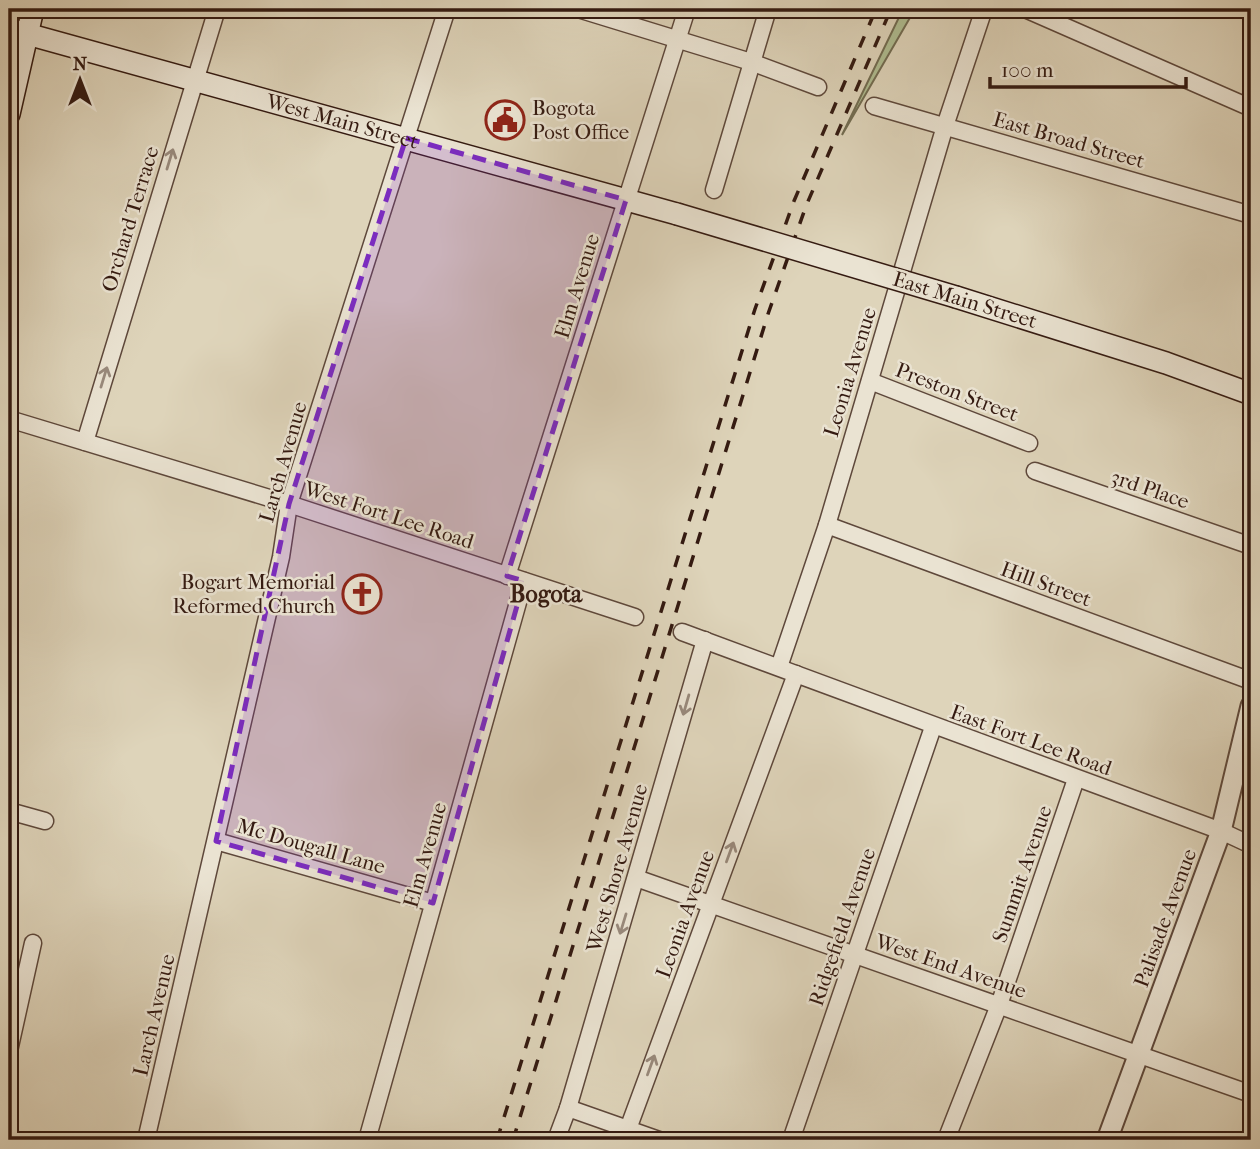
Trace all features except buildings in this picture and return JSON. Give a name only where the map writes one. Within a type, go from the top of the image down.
[{"type":"main road","points":[[9,114],[18,31],[33,9]]},
{"type":"main road","name":"West Main Street","points":[[18,31],[677,214]]},
{"type":"main road","name":"East Main Street","points":[[677,214],[956,297],[1166,363],[1251,394]]},
{"type":"street","name":"Orchard Terrace","points":[[85,442],[217,9]]},
{"type":"street","name":"Larch Avenue","points":[[146,1140],[281,558],[289,504],[447,9]]},
{"type":"street","points":[[578,9],[751,62],[818,87]]},
{"type":"street","name":"Elm Avenue","points":[[507,576],[687,9]]},
{"type":"street","points":[[714,190],[768,9]]},
{"type":"street","name":"Leonia Avenue","points":[[779,667],[827,525],[945,126],[984,9]]},
{"type":"street","points":[[1025,9],[1251,108]]},
{"type":"street","name":"East Broad Street","points":[[874,106],[1251,215]]},
{"type":"street","name":"Preston Street","points":[[870,381],[1029,443]]},
{"type":"street","name":"West Fort Lee Road","points":[[9,419],[289,504],[635,617]]},
{"type":"street","name":"3rd Place","points":[[1035,471],[1251,546]]},
{"type":"street","name":"Hill Street","points":[[827,525],[1251,681]]},
{"type":"street","name":"Elm Avenue","points":[[367,1140],[524,581]]},
{"type":"street","points":[[681,632],[779,667]]},
{"type":"street","name":"West Shore Avenue","points":[[558,1136],[705,640]]},
{"type":"street","name":"East Fort Lee Road","points":[[779,667],[933,727],[1221,831],[1251,845]]},
{"type":"street","name":"Leonia Avenue","points":[[628,1129],[796,674]]},
{"type":"street","name":"Palisade Avenue","points":[[1107,1140],[1221,831],[1251,706]]},
{"type":"street","name":"Ridgefield Avenue","points":[[790,1140],[933,727]]},
{"type":"street","name":"Summit Avenue","points":[[946,1140],[999,1005],[1076,779]]},
{"type":"street","points":[[9,811],[45,821]]},
{"type":"street","name":"Mc Dougall Lane","points":[[216,841],[433,903]]},
{"type":"street","name":"West End Avenue","points":[[636,878],[1251,1094]]},
{"type":"street","points":[[9,1051],[33,943]]},
{"type":"street","points":[[568,1108],[659,1140]]},
{"type":"highlighted area","points":[[406,138],[626,200],[507,576],[524,581],[433,903],[216,841],[289,504]]},
{"type":"green space","points":[[903,9],[915,9],[842,135]]},
{"type":"railway","points":[[497,1140],[755,309],[794,201],[876,9]]},
{"type":"railway","points":[[513,1140],[768,314],[806,206],[891,9]]},
{"type":"place","name":"Bogota Post Office","points":[[505,120]]},
{"type":"place","name":"Bogart Memorial Reformed Church","points":[[362,594]]},
{"type":"district","name":"Bogota","points":[[546,594]]}]
